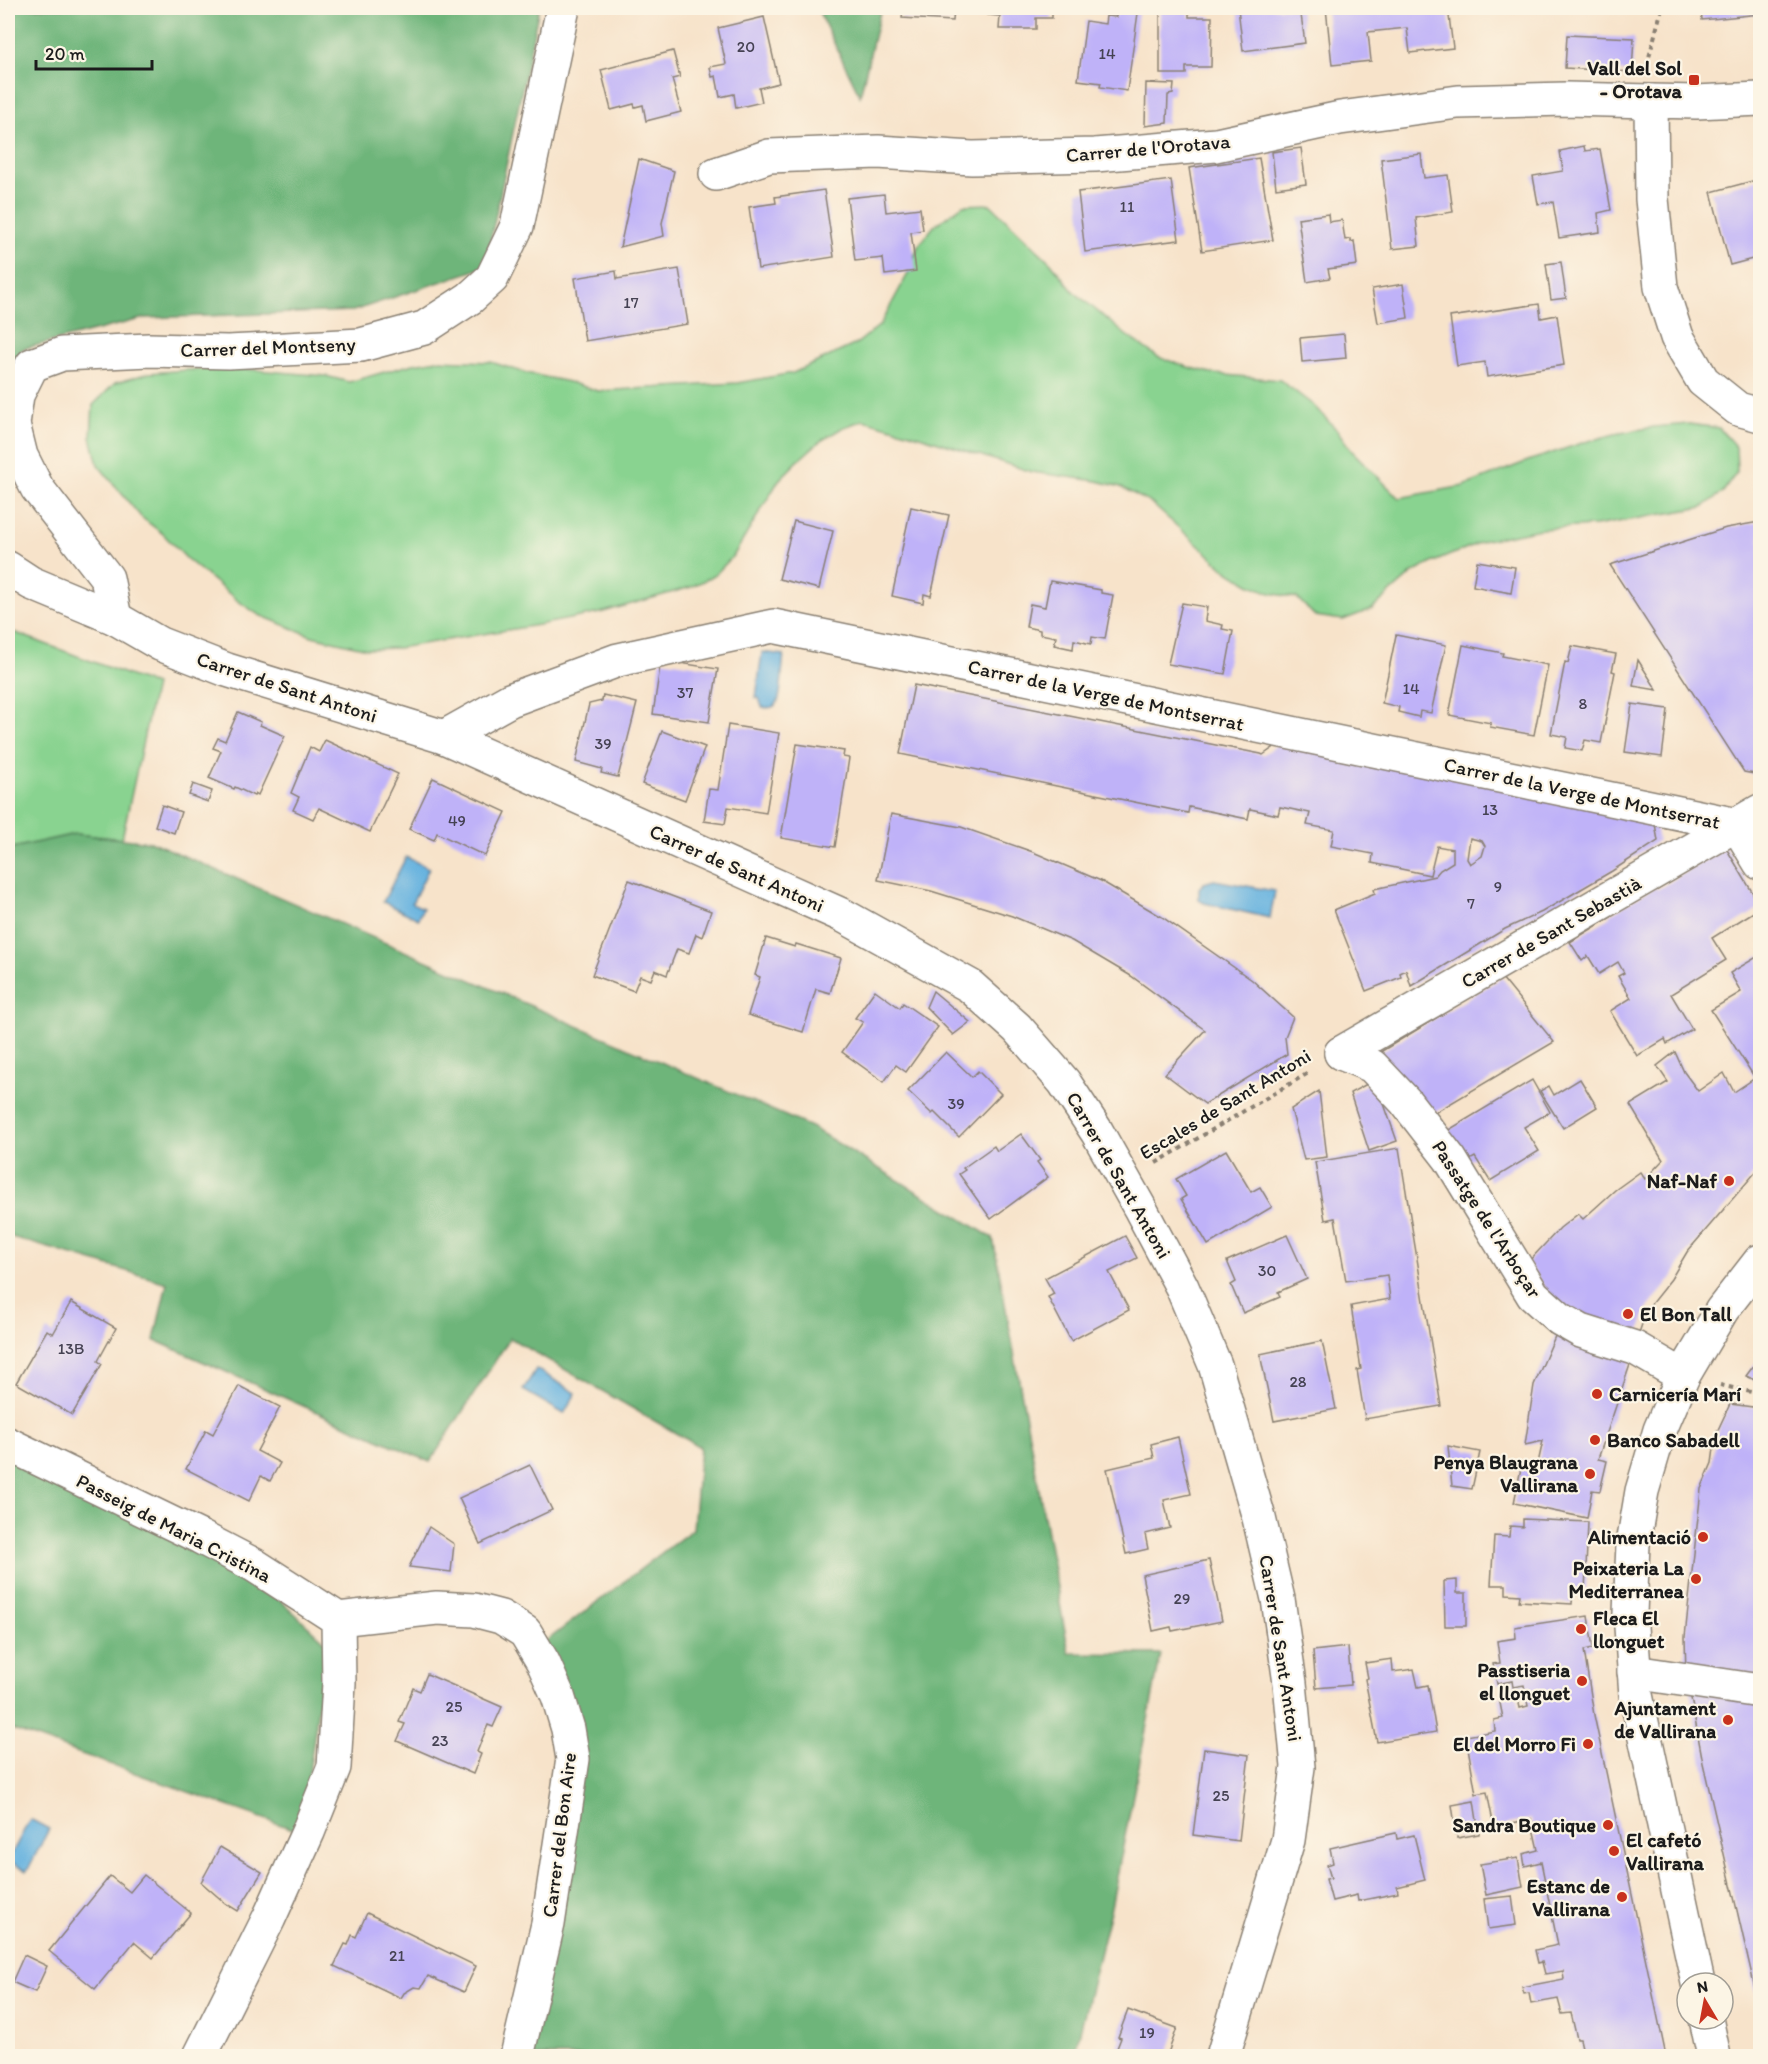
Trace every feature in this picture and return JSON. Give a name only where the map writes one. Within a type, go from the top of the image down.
[{"type":"street","name":"Carrer del Montseny","points":[[115,618],[107,578],[37,488],[21,456],[13,424],[17,395],[32,365],[62,354],[149,350],[228,352],[361,345],[424,328],[470,298],[492,278],[517,226],[562,8]]},
{"type":"street","name":"Carrer de l'Orotava","points":[[716,174],[769,156],[878,152],[972,158],[1095,155],[1216,145],[1340,118],[1458,102],[1566,99],[1696,102],[1761,99]]},
{"type":"street","points":[[1651,101],[1652,199],[1660,287],[1677,337],[1703,381],[1738,409],[1761,415]]},
{"type":"street","name":"Carrer de Sant Antoni","points":[[8,568],[31,583],[115,618],[160,644],[227,670],[444,737],[844,916],[970,986],[1017,1028],[1064,1082],[1097,1132],[1182,1287],[1215,1365],[1259,1518],[1278,1599],[1290,1683],[1298,1767],[1288,1840],[1223,2056]]},
{"type":"street","name":"Carrer de la Verge de Montserrat","points":[[444,737],[510,700],[618,660],[773,626],[1749,818],[1761,863]]},
{"type":"street","name":"Carrer de Sant Sebastià","points":[[1341,1053],[1749,818]]},
{"type":"street","name":"Passatge de l'Arboçar","points":[[1341,1053],[1372,1066],[1405,1101],[1450,1159],[1533,1295],[1560,1319],[1581,1331],[1635,1348],[1683,1376]]},
{"type":"street","points":[[1695,1971],[1636,1695],[1630,1613],[1633,1544],[1645,1481],[1660,1430],[1683,1376],[1722,1310],[1761,1261]]},
{"type":"street","name":"Passeig de Maria Cristina","points":[[8,1444],[254,1565],[338,1619]]},
{"type":"street","name":"Carrer del Bon Aire","points":[[338,1619],[437,1608],[474,1610],[501,1617],[525,1632],[543,1662],[558,1696],[568,1729],[573,1759],[548,1924],[517,2056]]},
{"type":"street","points":[[200,2056],[269,1918],[308,1832],[333,1767],[339,1683],[338,1619]]},
{"type":"street","points":[[1634,1672],[1761,1691]]},
{"type":"street","points":[[1709,2031],[1714,2056]]},
{"type":"path","points":[[1651,101],[1646,69],[1662,8]]},
{"type":"path","name":"Escales de Sant Antoni","points":[[1125,1181],[1341,1053]]},
{"type":"green space","points":[[8,8],[539,8],[485,267],[353,311],[145,318],[22,349],[8,407]]},
{"type":"green space","points":[[817,8],[881,8],[860,96]]},
{"type":"green space","points":[[990,204],[1051,263],[1073,291],[1126,335],[1158,357],[1188,367],[1215,374],[1280,380],[1313,405],[1337,430],[1351,450],[1399,498],[1464,486],[1528,461],[1615,434],[1689,424],[1719,428],[1736,447],[1737,472],[1723,492],[1703,507],[1595,526],[1540,529],[1486,540],[1414,572],[1372,609],[1343,620],[1315,616],[1297,598],[1270,593],[1249,584],[1226,570],[1151,503],[1121,487],[1097,481],[1032,472],[863,420],[842,428],[819,442],[801,458],[779,480],[734,555],[715,575],[691,587],[600,613],[538,625],[398,648],[367,649],[312,636],[259,615],[238,601],[141,517],[98,465],[91,437],[93,405],[115,383],[149,373],[234,368],[326,376],[349,382],[413,364],[437,360],[491,362],[598,391],[737,383],[793,373],[856,344],[880,325],[910,270],[918,246],[934,226],[963,205]]},
{"type":"green space","points":[[8,630],[155,685],[122,839],[75,834],[8,849]]},
{"type":"green space","points":[[75,834],[152,842],[811,1127],[993,1238],[1069,1653],[1161,1654],[1111,1907],[1074,2056],[526,2056],[580,1750],[541,1645],[693,1529],[700,1447],[510,1338],[430,1462],[154,1340],[167,1283],[8,1236],[8,849]]},
{"type":"green space","points":[[8,1446],[219,1544],[327,1643],[301,1832],[8,1728],[8,1668],[12,1628],[8,1627]]},
{"type":"water","points":[[762,652],[784,655],[779,697],[776,705],[770,708],[762,707],[759,698],[756,698]]},
{"type":"water","points":[[406,857],[429,868],[412,903],[423,908],[418,919],[383,902]]},
{"type":"water","points":[[1214,880],[1275,891],[1270,918],[1199,900],[1199,888],[1204,883]]},
{"type":"water","points":[[536,1369],[576,1393],[564,1414],[523,1390]]},
{"type":"water","points":[[30,1819],[49,1829],[27,1871],[8,1861]]},
{"type":"building","points":[[903,8],[954,8],[953,21],[902,18]]},
{"type":"building","points":[[988,8],[1052,8],[1052,18],[1036,18],[1036,29],[999,29],[1000,16],[988,15]]},
{"type":"building","points":[[1238,8],[1300,8],[1305,43],[1243,51]]},
{"type":"building","points":[[1326,8],[1448,8],[1453,48],[1410,53],[1407,28],[1368,32],[1371,61],[1332,65]]},
{"type":"building","points":[[1701,8],[1760,8],[1760,14],[1702,20]]},
{"type":"building","points":[[1117,10],[1138,13],[1127,91],[1100,87],[1101,83],[1078,80],[1086,21],[1105,24],[1106,16],[1116,17]]},
{"type":"building","points":[[1160,10],[1189,10],[1189,17],[1212,17],[1211,67],[1186,67],[1186,74],[1160,74]]},
{"type":"building","points":[[764,17],[779,83],[759,88],[762,102],[736,108],[734,94],[720,97],[716,76],[712,77],[710,67],[726,64],[718,28]]},
{"type":"building","points":[[1567,35],[1634,38],[1632,72],[1565,68]]},
{"type":"building","points":[[673,51],[680,77],[672,79],[681,112],[646,121],[643,105],[635,107],[634,104],[611,110],[601,70]]},
{"type":"building","points":[[1146,83],[1174,84],[1173,94],[1168,95],[1167,123],[1145,126]]},
{"type":"building","points":[[1584,146],[1585,151],[1600,149],[1611,210],[1598,213],[1600,232],[1559,238],[1553,202],[1538,204],[1533,176],[1563,171],[1560,151]]},
{"type":"building","points":[[1301,148],[1306,184],[1276,188],[1272,152]]},
{"type":"building","points":[[1421,154],[1424,178],[1448,175],[1453,212],[1416,218],[1419,246],[1392,249],[1381,159]]},
{"type":"building","points":[[1259,158],[1273,240],[1202,251],[1189,168]]},
{"type":"building","points":[[639,159],[674,171],[662,223],[664,236],[620,247]]},
{"type":"building","points":[[1760,179],[1760,257],[1730,265],[1711,192]]},
{"type":"building","points":[[1171,180],[1179,240],[1085,252],[1078,192]]},
{"type":"building","points":[[824,190],[834,257],[758,269],[749,207],[776,203],[775,197]]},
{"type":"building","points":[[884,194],[886,212],[920,208],[923,230],[911,232],[916,271],[885,275],[883,258],[855,261],[847,198]]},
{"type":"building","points":[[1328,214],[1329,222],[1342,220],[1345,240],[1354,241],[1357,265],[1328,269],[1330,278],[1307,282],[1298,218]]},
{"type":"building","points":[[1561,262],[1566,298],[1551,300],[1546,264]]},
{"type":"building","points":[[679,269],[688,324],[585,341],[575,278],[616,271],[617,279]]},
{"type":"building","points":[[1403,284],[1408,318],[1378,323],[1372,289]]},
{"type":"building","points":[[1539,304],[1541,318],[1557,315],[1564,365],[1487,377],[1485,362],[1457,366],[1450,317]]},
{"type":"building","points":[[1344,334],[1346,358],[1302,362],[1300,338]]},
{"type":"building","points":[[911,507],[949,515],[931,596],[924,594],[923,603],[892,596]]},
{"type":"building","points":[[794,521],[833,531],[819,589],[779,579]]},
{"type":"building","points":[[1759,522],[1760,775],[1744,772],[1610,565],[1726,528]]},
{"type":"building","points":[[1477,561],[1515,567],[1511,593],[1473,586]]},
{"type":"building","points":[[1050,581],[1101,590],[1101,593],[1113,595],[1105,639],[1092,637],[1091,644],[1074,640],[1073,649],[1054,645],[1056,637],[1040,634],[1040,630],[1026,627],[1030,604],[1045,607]]},
{"type":"building","points":[[1182,603],[1207,607],[1205,621],[1223,625],[1222,629],[1233,631],[1225,674],[1168,664]]},
{"type":"building","points":[[1396,635],[1446,645],[1431,713],[1420,711],[1419,717],[1398,712],[1399,707],[1382,703]]},
{"type":"building","points":[[1463,645],[1548,665],[1534,735],[1490,727],[1491,723],[1449,715]]},
{"type":"building","points":[[1572,646],[1616,654],[1612,671],[1615,672],[1601,743],[1585,740],[1582,751],[1565,748],[1567,737],[1551,734],[1565,662],[1568,663]]},
{"type":"building","points":[[661,660],[718,669],[709,722],[653,714]]},
{"type":"building","points":[[1638,660],[1657,690],[1633,686]]},
{"type":"building","points":[[914,685],[1263,755],[1290,736],[1652,807],[1658,841],[1612,871],[1542,912],[1505,929],[1411,986],[1406,970],[1400,973],[1401,977],[1366,991],[1334,910],[1375,893],[1374,889],[1435,876],[1453,862],[1453,849],[1437,846],[1430,875],[1372,863],[1373,854],[1331,846],[1334,830],[1307,825],[1310,813],[1280,807],[1278,815],[1250,809],[1248,819],[1189,807],[1188,813],[900,754]],"holes":[[[1470,838],[1482,841],[1485,846],[1482,856],[1470,864],[1467,859]]]},
{"type":"building","points":[[603,695],[637,703],[618,777],[601,773],[602,769],[576,762],[589,704],[602,701]]},
{"type":"building","points":[[1632,704],[1668,709],[1662,757],[1625,752]]},
{"type":"building","points":[[238,712],[285,736],[258,795],[255,793],[254,796],[209,778],[221,751],[213,748],[218,738],[225,741]]},
{"type":"building","points":[[728,725],[779,733],[766,813],[728,807],[725,824],[704,821],[709,789],[718,790]]},
{"type":"building","points":[[662,731],[705,747],[685,800],[642,784]]},
{"type":"building","points":[[325,740],[398,774],[370,832],[319,808],[313,819],[293,810],[299,797],[291,793],[310,747],[319,752]]},
{"type":"building","points":[[797,744],[844,751],[843,757],[849,758],[835,847],[781,838]]},
{"type":"building","points":[[433,778],[506,812],[485,856],[437,833],[434,840],[409,829]]},
{"type":"building","points":[[193,784],[212,791],[208,802],[189,795]]},
{"type":"building","points":[[162,805],[181,812],[174,833],[155,826]]},
{"type":"building","points":[[891,814],[961,827],[1033,852],[1101,881],[1162,917],[1252,980],[1293,1017],[1285,1037],[1287,1054],[1205,1104],[1165,1074],[1205,1030],[1131,976],[1072,941],[1012,916],[931,891],[878,880]]},
{"type":"building","points":[[1726,848],[1760,908],[1712,938],[1726,960],[1671,994],[1692,1029],[1667,1044],[1665,1039],[1637,1056],[1610,1011],[1631,998],[1618,976],[1624,973],[1618,962],[1599,974],[1588,956],[1582,961],[1570,942],[1611,917],[1609,915],[1656,887],[1657,890]]},
{"type":"building","points":[[629,880],[711,911],[702,937],[696,934],[689,953],[677,949],[667,975],[655,970],[651,980],[640,976],[634,991],[592,975]]},
{"type":"building","points":[[766,938],[795,947],[796,944],[841,958],[830,993],[816,989],[803,1032],[748,1015],[760,977],[755,975]]},
{"type":"building","points":[[1760,955],[1760,1167],[1687,1252],[1671,1279],[1647,1309],[1635,1345],[1558,1307],[1528,1262],[1560,1228],[1578,1214],[1583,1219],[1615,1190],[1640,1172],[1645,1179],[1663,1160],[1630,1105],[1668,1082],[1657,1066],[1675,1052],[1684,1072],[1698,1091],[1724,1073],[1734,1092],[1755,1078],[1711,1010],[1741,992],[1730,973]]},
{"type":"building","points":[[1502,978],[1554,1042],[1426,1118],[1377,1054]]},
{"type":"building","points":[[875,990],[900,1008],[903,1003],[938,1027],[906,1072],[896,1065],[884,1082],[842,1052],[863,1022],[855,1018]]},
{"type":"building","points":[[933,991],[970,1022],[953,1035],[926,1007]]},
{"type":"building","points":[[946,1052],[972,1077],[978,1071],[1001,1094],[959,1137],[934,1112],[932,1114],[908,1091]]},
{"type":"building","points":[[1580,1079],[1597,1107],[1563,1128],[1540,1091],[1549,1086],[1554,1095]]},
{"type":"building","points":[[1532,1080],[1550,1112],[1524,1127],[1539,1151],[1490,1181],[1475,1157],[1461,1165],[1442,1134]]},
{"type":"building","points":[[1367,1084],[1384,1104],[1397,1141],[1369,1151],[1350,1093]]},
{"type":"building","points":[[1319,1091],[1327,1157],[1304,1160],[1291,1109]]},
{"type":"building","points":[[1021,1134],[1040,1160],[1037,1162],[1048,1177],[991,1219],[959,1174],[965,1170],[963,1168],[994,1146],[997,1151]]},
{"type":"building","points":[[1399,1148],[1441,1406],[1365,1419],[1357,1370],[1361,1369],[1351,1306],[1390,1299],[1387,1275],[1346,1281],[1335,1218],[1325,1220],[1315,1162]]},
{"type":"building","points":[[1226,1150],[1251,1192],[1260,1187],[1272,1207],[1208,1245],[1181,1199],[1186,1196],[1176,1179]]},
{"type":"building","points":[[1287,1235],[1307,1279],[1278,1292],[1280,1297],[1243,1313],[1231,1285],[1236,1282],[1227,1261]]},
{"type":"building","points":[[1125,1236],[1137,1258],[1109,1272],[1129,1310],[1071,1341],[1048,1297],[1054,1294],[1045,1278]]},
{"type":"building","points":[[71,1302],[116,1328],[98,1361],[102,1364],[72,1415],[16,1383],[47,1330],[53,1334]]},
{"type":"building","points":[[1559,1327],[1634,1353],[1598,1459],[1607,1461],[1600,1491],[1592,1490],[1587,1518],[1514,1503],[1521,1468],[1536,1472],[1543,1441],[1525,1445],[1534,1385]]},
{"type":"building","points":[[1322,1341],[1336,1409],[1274,1421],[1260,1354]]},
{"type":"building","points":[[1760,1357],[1760,1382],[1746,1376]]},
{"type":"building","points":[[239,1386],[280,1407],[257,1451],[280,1463],[270,1481],[261,1476],[249,1501],[186,1469],[206,1430],[213,1434]]},
{"type":"building","points":[[1730,1404],[1760,1408],[1760,1684],[1686,1674],[1685,1637],[1701,1489],[1712,1463],[1716,1434]]},
{"type":"building","points":[[1178,1437],[1191,1494],[1164,1500],[1170,1528],[1145,1534],[1148,1549],[1126,1554],[1107,1469],[1154,1458],[1151,1444]]},
{"type":"building","points":[[1448,1446],[1480,1452],[1472,1489],[1452,1486]]},
{"type":"building","points":[[530,1465],[552,1510],[480,1544],[459,1498]]},
{"type":"building","points":[[1523,1519],[1588,1522],[1585,1592],[1573,1590],[1572,1604],[1519,1601],[1520,1595],[1506,1594],[1506,1585],[1491,1585],[1494,1536],[1509,1537],[1510,1526],[1523,1527]]},
{"type":"building","points":[[429,1527],[454,1544],[451,1572],[409,1567]]},
{"type":"building","points":[[1209,1560],[1222,1621],[1172,1631],[1171,1627],[1153,1631],[1142,1575]]},
{"type":"building","points":[[1457,1580],[1457,1593],[1466,1593],[1466,1626],[1445,1626],[1444,1581]]},
{"type":"building","points":[[1588,1616],[1593,1648],[1584,1650],[1594,1715],[1666,2056],[1584,2056],[1571,2013],[1562,2014],[1558,1999],[1531,2004],[1529,1993],[1524,1994],[1522,1987],[1564,1979],[1563,1971],[1545,1974],[1542,1962],[1538,1963],[1535,1950],[1558,1945],[1541,1862],[1525,1866],[1523,1854],[1538,1850],[1531,1819],[1494,1827],[1487,1792],[1476,1794],[1466,1736],[1495,1731],[1494,1720],[1503,1718],[1499,1698],[1517,1694],[1520,1708],[1528,1706],[1524,1685],[1513,1687],[1512,1681],[1497,1684],[1493,1664],[1500,1663],[1497,1641],[1516,1638],[1515,1627]]},
{"type":"building","points":[[1348,1647],[1351,1685],[1316,1688],[1313,1651]]},
{"type":"building","points":[[1392,1659],[1393,1672],[1414,1669],[1418,1687],[1428,1685],[1436,1732],[1377,1742],[1365,1679],[1368,1678],[1365,1663]]},
{"type":"building","points":[[427,1674],[502,1707],[493,1727],[488,1725],[477,1752],[481,1754],[473,1774],[397,1741],[405,1724],[399,1722],[413,1688],[420,1691]]},
{"type":"building","points":[[1689,1687],[1760,1696],[1760,2010],[1703,1763]]},
{"type":"building","points":[[1204,1749],[1249,1755],[1239,1841],[1193,1835]]},
{"type":"building","points":[[1474,1801],[1479,1834],[1457,1838],[1452,1805]]},
{"type":"building","points":[[1396,1833],[1397,1839],[1414,1835],[1425,1880],[1397,1887],[1398,1893],[1358,1901],[1357,1895],[1332,1901],[1326,1879],[1331,1878],[1327,1865],[1333,1863],[1330,1848]]},
{"type":"building","points":[[220,1847],[262,1872],[238,1911],[201,1882]]},
{"type":"building","points":[[1518,1858],[1523,1887],[1486,1895],[1480,1864]]},
{"type":"building","points":[[144,1875],[191,1913],[153,1958],[134,1942],[95,1989],[49,1951],[110,1876],[130,1892]]},
{"type":"building","points":[[1512,1896],[1516,1925],[1488,1929],[1484,1899]]},
{"type":"building","points":[[367,1913],[476,1966],[464,1992],[428,1976],[421,1988],[414,1987],[404,1993],[401,1998],[334,1966],[345,1944],[348,1945],[352,1935],[356,1937]]},
{"type":"building","points":[[24,1955],[47,1966],[35,1992],[12,1982]]},
{"type":"building","points":[[1128,2010],[1177,2028],[1167,2056],[1114,2056]]},
{"type":"place","name":"Vall del Sol - Orotava","points":[[1694,80]]},
{"type":"place","name":"Naf-Naf","points":[[1729,1181]]},
{"type":"place","name":"El Bon Tall","points":[[1628,1314]]},
{"type":"place","name":"Carnicería Marí","points":[[1597,1394]]},
{"type":"place","name":"Banco Sabadell","points":[[1595,1440]]},
{"type":"place","name":"Penya Blaugrana Vallirana","points":[[1590,1474]]},
{"type":"place","name":"Alimentació","points":[[1703,1537]]},
{"type":"place","name":"Peixateria La Mediterranea","points":[[1696,1579]]},
{"type":"place","name":"Fleca El llonguet","points":[[1581,1629]]},
{"type":"place","name":"Passtiseria el llonguet","points":[[1582,1681]]},
{"type":"place","name":"Ajuntament de Vallirana","points":[[1728,1720]]},
{"type":"place","name":"El del Morro Fi","points":[[1588,1744]]},
{"type":"place","name":"Sandra Boutique","points":[[1608,1825]]},
{"type":"place","name":"El cafetó Vallirana","points":[[1614,1851]]},
{"type":"place","name":"Estanc de Vallirana","points":[[1622,1897]]}]
